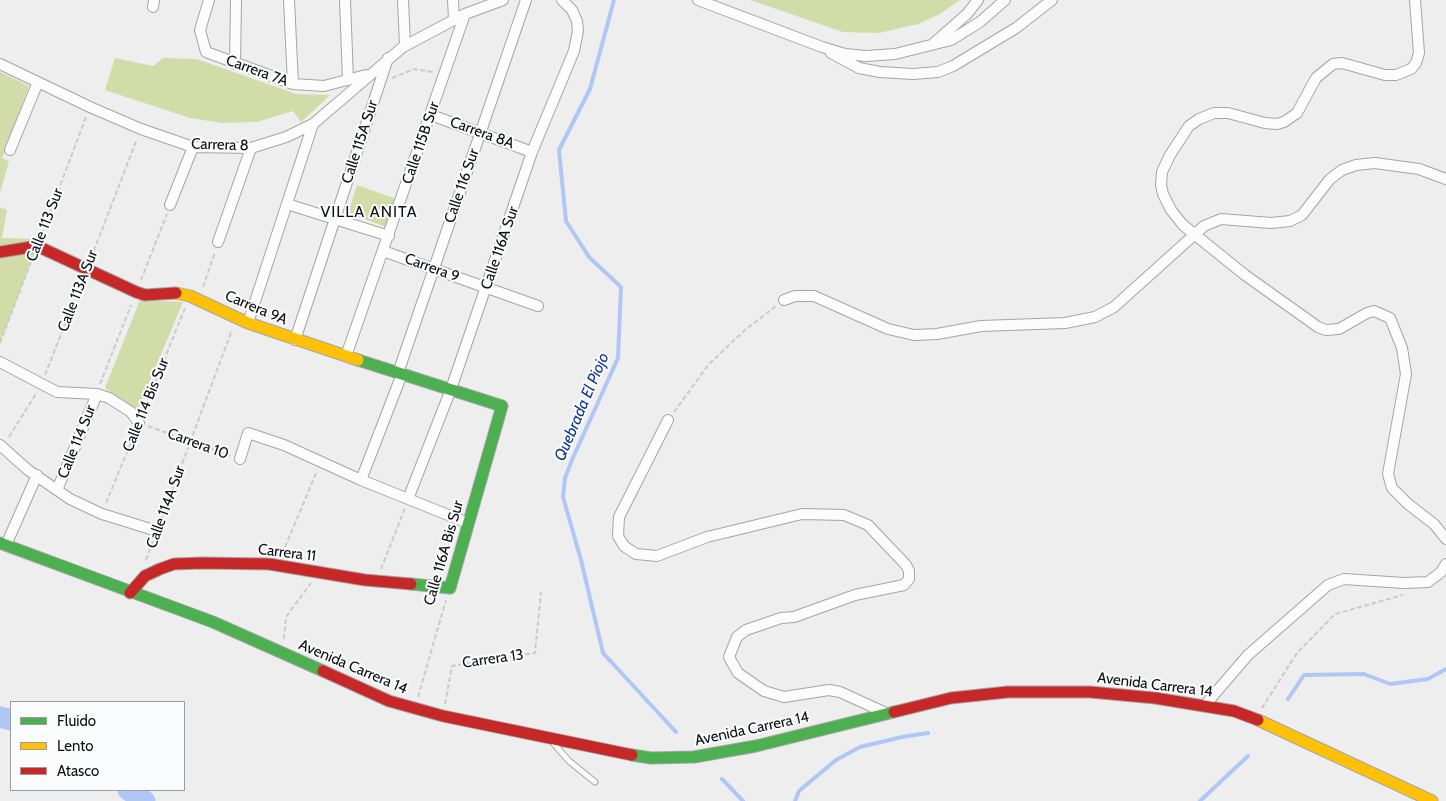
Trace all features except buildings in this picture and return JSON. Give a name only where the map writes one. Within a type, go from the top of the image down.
[{"type":"main road","points":[[0,252],[37,246]]},
{"type":"main road","name":"Carrera 9A","points":[[37,246],[145,294],[176,293],[195,298],[248,323],[295,340],[502,406]]},
{"type":"main road","name":"Calle 116A Bis Sur","points":[[450,588],[502,406]]},
{"type":"main road","name":"Avenida Carrera 14","points":[[3,544],[130,593],[213,622],[366,691],[415,708],[443,716],[550,739],[651,758],[694,757],[756,746],[951,698],[1008,692],[1090,692],[1204,705],[1256,719],[1432,801]]},
{"type":"main road","name":"Carrera 11","points":[[130,593],[145,576],[174,564],[277,565],[376,581],[450,588]]},
{"type":"street","name":"Carrera 7A","points":[[209,0],[200,30],[206,52],[293,84],[324,86],[368,75]]},
{"type":"street","points":[[235,64],[236,0]]},
{"type":"street","points":[[289,0],[293,84]]},
{"type":"street","points":[[345,0],[348,80]]},
{"type":"street","points":[[403,0],[405,46]]},
{"type":"street","points":[[453,0],[454,19]]},
{"type":"street","name":"Carrera 8","points":[[0,64],[141,129],[193,147],[251,148],[286,137],[313,124],[336,106],[388,58],[405,46],[454,19],[503,0]]},
{"type":"street","name":"Calle 116 Sur","points":[[361,480],[400,373],[526,0]]},
{"type":"street","name":"Calle 116A Sur","points":[[408,499],[451,389],[532,152],[574,51],[578,31],[577,21],[572,10],[562,0]]},
{"type":"street","points":[[698,0],[822,48],[845,54],[866,56],[895,54],[930,47],[951,40],[966,32],[1005,0]]},
{"type":"street","points":[[930,47],[967,14],[978,0]]},
{"type":"street","points":[[822,48],[859,68],[912,74],[938,72],[953,66],[1016,28],[1052,0]]},
{"type":"street","points":[[1415,0],[1419,53],[1416,63],[1405,73],[1385,75],[1342,64],[1333,64],[1316,78],[1297,113],[1284,122],[1265,123],[1228,113],[1214,113],[1189,126],[1170,155],[1162,172],[1162,185],[1163,194],[1171,210],[1194,234],[1245,275],[1318,327],[1326,330],[1338,329],[1367,312],[1374,311],[1390,318],[1400,342],[1406,374],[1404,395],[1388,474],[1392,488],[1408,504],[1434,524],[1446,539]]},
{"type":"street","name":"Calle 115B Sur","points":[[346,356],[465,14]]},
{"type":"street","name":"Calle 115A Sur","points":[[295,340],[388,58]]},
{"type":"street","points":[[10,150],[38,82]]},
{"type":"street","name":"Carrera 8A","points":[[431,115],[532,152]]},
{"type":"street","points":[[248,323],[313,124]]},
{"type":"street","points":[[170,205],[193,147]]},
{"type":"street","points":[[218,242],[251,148]]},
{"type":"street","points":[[784,300],[795,296],[814,296],[888,329],[914,335],[937,334],[981,326],[1065,323],[1095,317],[1114,307],[1204,226],[1221,219],[1271,223],[1290,221],[1302,215],[1330,179],[1342,170],[1356,165],[1375,163],[1399,165],[1419,169],[1446,179]]},
{"type":"street","points":[[287,204],[389,236]]},
{"type":"street","name":"Carrera 9","points":[[383,251],[538,306]]},
{"type":"street","points":[[0,362],[57,392],[96,394],[109,398],[131,412],[139,423]]},
{"type":"street","name":"Calle 114 Sur","points":[[57,490],[96,394]]},
{"type":"street","points":[[668,420],[620,518],[618,536],[624,546],[636,554],[657,556],[707,537],[802,514],[844,515],[868,525],[906,565],[909,571],[908,579],[904,585],[855,595],[794,617],[781,618],[746,630],[737,637],[729,657],[738,673],[764,691],[784,697],[829,690],[840,692],[886,713]]},
{"type":"street","name":"Carrera 10","points":[[240,459],[248,433],[284,445],[361,480],[468,522]]},
{"type":"street","points":[[1,446],[57,490],[102,514],[157,531]]},
{"type":"street","name":"Calle 114 Sur","points":[[3,544],[37,475]]},
{"type":"street","points":[[1204,705],[1248,655],[1328,585],[1344,579],[1404,583],[1428,582],[1441,572],[1446,564]]},
{"type":"lane","points":[[550,739],[563,756],[595,782]]},
{"type":"path","points":[[381,79],[391,78],[414,69],[444,76]]},
{"type":"path","name":"Calle 113 Sur","points":[[0,344],[90,107]]},
{"type":"path","name":"Calle 113A Sur","points":[[1,446],[42,384],[141,129]]},
{"type":"path","name":"Calle 114 Bis Sur","points":[[102,514],[139,423],[218,242]]},
{"type":"path","points":[[668,420],[709,364],[745,330],[784,300]]},
{"type":"path","name":"Calle 114A Sur","points":[[138,584],[237,317]]},
{"type":"path","name":"Carrera 10","points":[[139,423],[240,459]]},
{"type":"path","points":[[277,565],[321,462]]},
{"type":"path","points":[[376,581],[408,499]]},
{"type":"path","points":[[289,656],[284,636],[286,617],[303,592],[312,584],[302,569]]},
{"type":"path","name":"Calle 116A Bis Sur","points":[[415,708],[450,588]]},
{"type":"path","name":"Carrera 13","points":[[443,716],[452,666],[535,653],[541,592]]},
{"type":"path","points":[[1256,719],[1297,653],[1334,614],[1409,593]]},
{"type":"green space","points":[[750,0],[960,0],[940,14],[918,24],[879,33],[843,32]]},
{"type":"green space","points":[[115,58],[153,66],[163,58],[197,59],[296,94],[330,95],[301,122],[293,111],[257,122],[222,123],[190,118],[105,90]]},
{"type":"green space","points":[[0,72],[29,86],[2,158],[9,161],[0,193]]},
{"type":"green space","points":[[357,185],[396,199],[386,227],[348,213]]},
{"type":"green space","points":[[0,207],[7,210],[2,238],[40,239],[0,343]]},
{"type":"green space","points":[[140,300],[183,302],[137,411],[105,388]]},
{"type":"waterway","name":"Quebrada El Piojo","points":[[614,0],[590,89],[559,150],[566,221],[589,257],[621,287],[618,358],[572,460],[565,478],[563,497],[581,560],[603,653],[676,732]]},
{"type":"waterway","points":[[1288,699],[1304,675],[1364,674],[1390,684],[1428,679],[1446,669]]},
{"type":"waterway","points":[[0,717],[10,720]]},
{"type":"waterway","points":[[795,801],[799,791],[836,760],[860,747],[928,733]]},
{"type":"waterway","points":[[1200,801],[1248,756]]},
{"type":"waterway","name":"Quebrada El Piojo","points":[[722,779],[743,801]]},
{"type":"waterway","points":[[130,791],[145,801]]},
{"type":"traffic: fast","points":[[358,360],[502,406],[450,588],[411,584]]},
{"type":"traffic: fast","points":[[0,543],[213,622],[323,671]]},
{"type":"traffic: fast","points":[[632,755],[651,758],[694,757],[756,746],[894,712]]},
{"type":"traffic: slow","points":[[176,293],[190,296],[248,323],[358,360]]},
{"type":"traffic: slow","points":[[1258,720],[1432,801]]},
{"type":"traffic: jam","points":[[0,252],[37,246],[136,292],[145,295],[176,293]]},
{"type":"traffic: jam","points":[[130,593],[145,576],[160,569],[174,564],[202,563],[269,564],[365,580],[411,584]]},
{"type":"traffic: jam","points":[[323,671],[389,701],[443,716],[632,755]]},
{"type":"traffic: jam","points":[[894,712],[951,698],[1008,692],[1090,692],[1155,698],[1234,711],[1258,720]]},
{"type":"district","name":"VILLA ANITA","points":[[369,212]]}]
